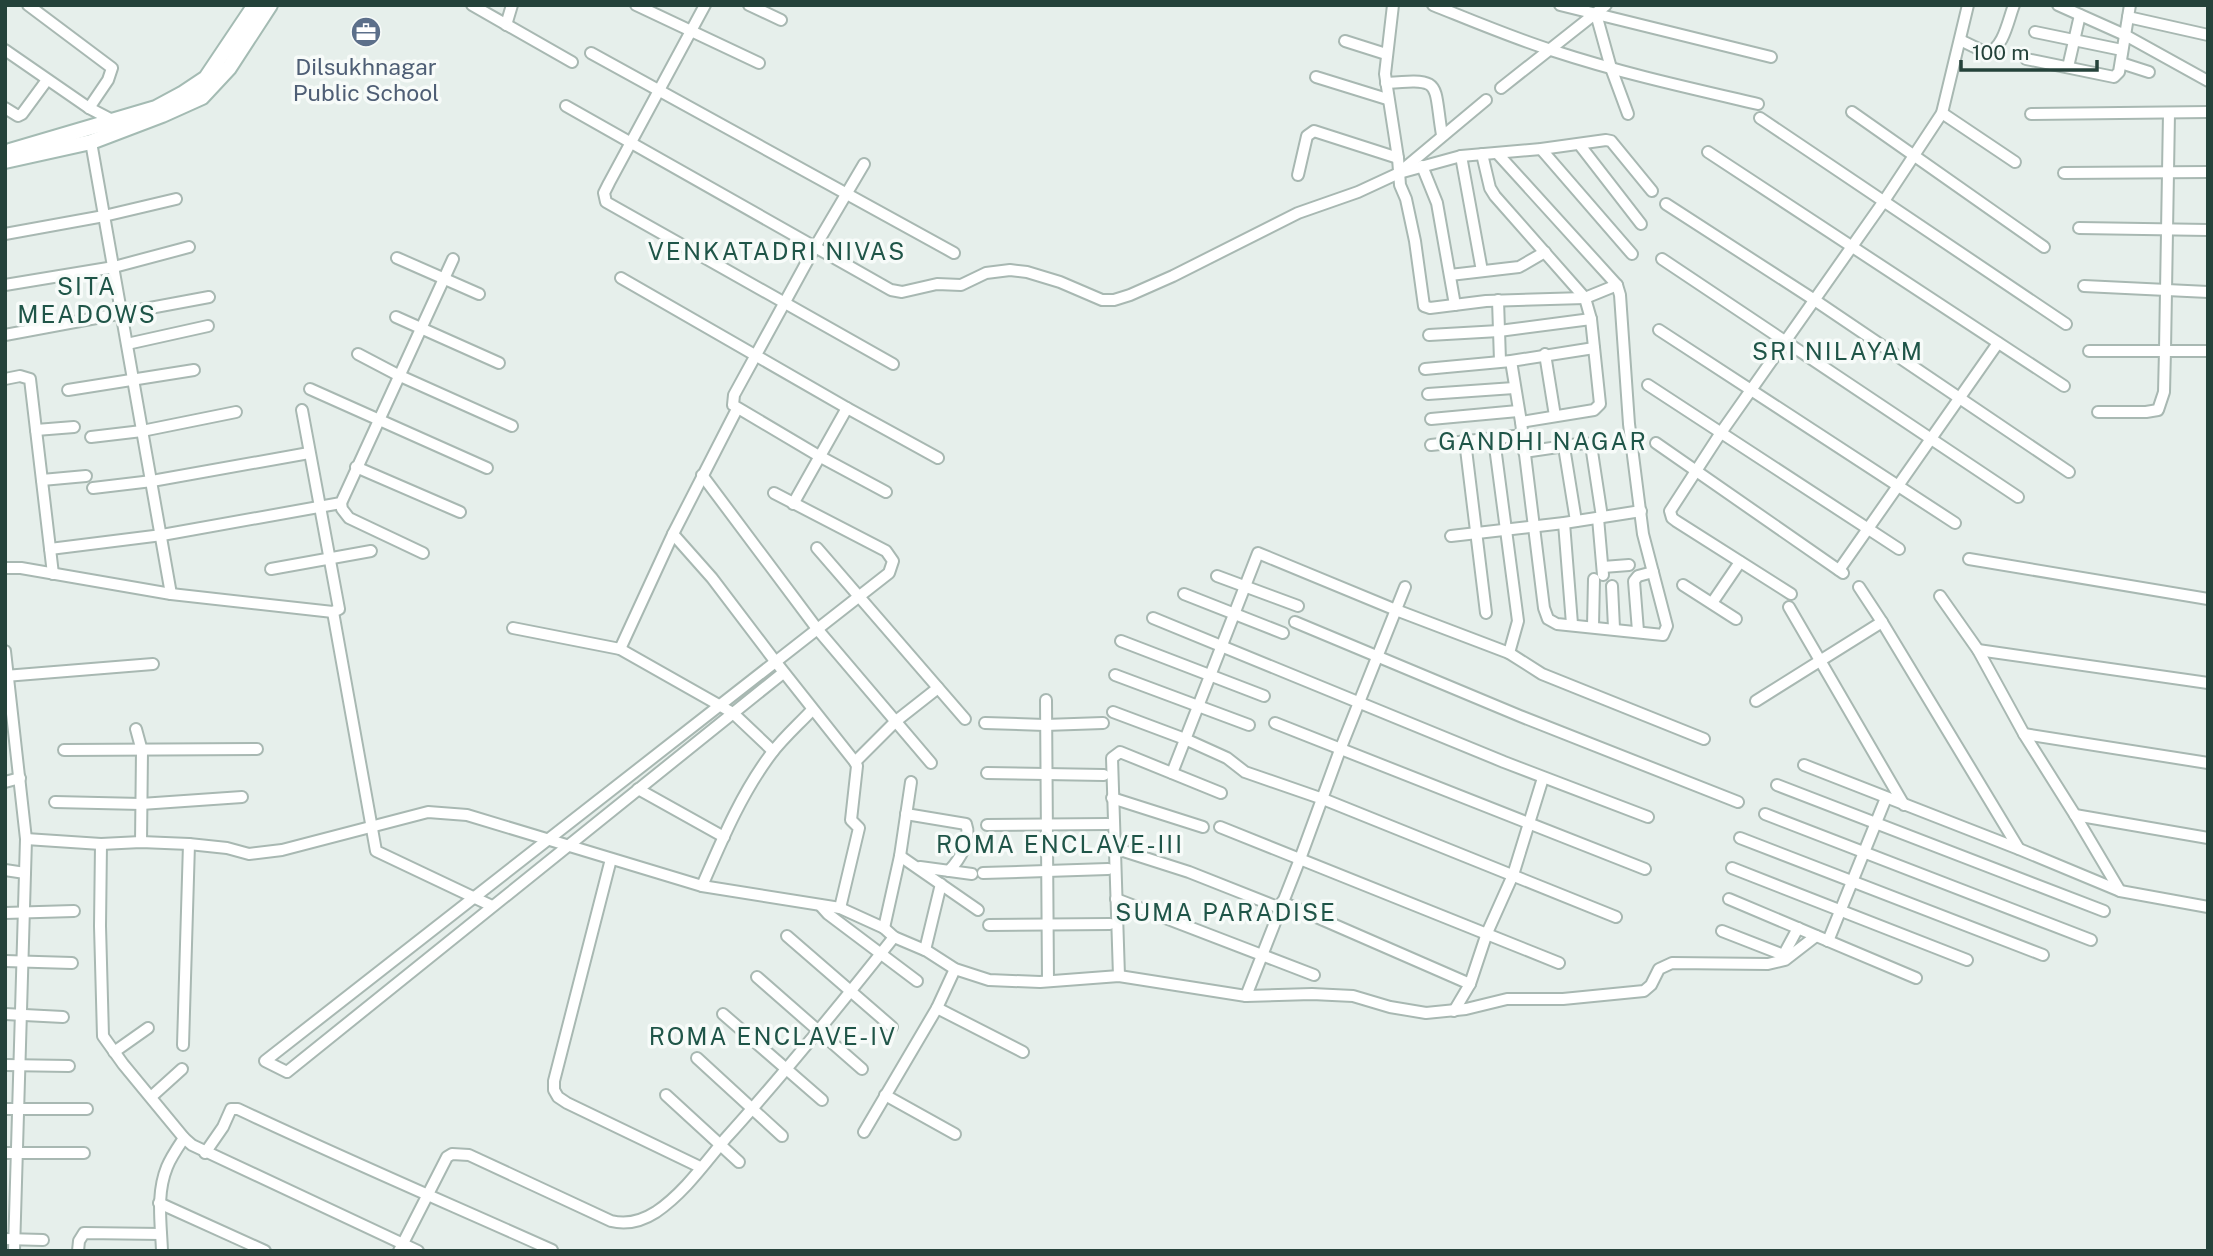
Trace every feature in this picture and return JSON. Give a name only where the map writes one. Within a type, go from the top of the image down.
[{"type":"main road","points":[[5,152],[156,108],[183,94],[206,78],[255,5]]},
{"type":"main road","points":[[5,161],[91,142],[162,116],[202,97],[229,68],[270,5]]},
{"type":"street","points":[[28,5],[112,68],[108,80],[89,108]]},
{"type":"street","points":[[472,5],[572,62]]},
{"type":"street","points":[[506,25],[512,5]]},
{"type":"street","points":[[636,5],[759,63]]},
{"type":"street","points":[[705,5],[606,188],[606,202],[893,364]]},
{"type":"street","points":[[749,5],[781,20]]},
{"type":"street","points":[[1433,5],[1551,50],[1611,68],[1758,104]]},
{"type":"street","points":[[1560,5],[1771,57]]},
{"type":"street","points":[[1501,88],[1606,5]]},
{"type":"street","points":[[1791,594],[1676,522],[1670,514],[1695,470],[1884,201],[1942,113],[1968,5]]},
{"type":"street","points":[[1960,40],[1987,53],[1993,51],[1999,44],[2014,5]]},
{"type":"street","points":[[2059,5],[2125,35],[2208,81]]},
{"type":"street","points":[[1392,6],[1386,54],[1387,99],[1400,185],[1406,199],[1415,241],[1423,304],[1430,308],[1497,300],[1585,298],[1617,285]]},
{"type":"street","points":[[2026,59],[2109,77],[2118,74],[2129,11],[2208,35]]},
{"type":"street","points":[[1596,14],[1611,68],[1628,114]]},
{"type":"street","points":[[2068,67],[2080,15]]},
{"type":"street","points":[[2035,32],[2122,50]]},
{"type":"street","points":[[1345,41],[1386,54]]},
{"type":"street","points":[[5,50],[89,108],[114,121]]},
{"type":"street","points":[[591,53],[954,253]]},
{"type":"street","points":[[2121,63],[2149,72]]},
{"type":"street","points":[[1316,77],[1387,99]]},
{"type":"street","points":[[5,108],[18,116],[22,114],[47,80]]},
{"type":"street","points":[[1386,83],[1419,80],[1429,82],[1434,89],[1442,135]]},
{"type":"street","points":[[1399,173],[1486,100]]},
{"type":"street","points":[[566,106],[891,290],[902,292],[937,284],[961,285],[986,274],[1010,271],[1027,272],[1060,282],[1102,300],[1114,300],[1173,276],[1298,213],[1358,192],[1399,173],[1461,156],[1606,140],[1611,141],[1652,191]]},
{"type":"street","points":[[1852,112],[2044,247]]},
{"type":"street","points":[[2031,114],[2208,112]]},
{"type":"street","points":[[1942,113],[2015,162]]},
{"type":"street","points":[[2098,412],[2158,410],[2164,392],[2169,113]]},
{"type":"street","points":[[1760,118],[2066,324]]},
{"type":"street","points":[[1297,176],[1307,136],[1314,131],[1398,158]]},
{"type":"street","points":[[91,142],[171,594]]},
{"type":"street","points":[[1579,144],[1641,225]]},
{"type":"street","points":[[1541,149],[1632,254]]},
{"type":"street","points":[[1708,152],[2064,386]]},
{"type":"street","points":[[1497,153],[1617,285],[1621,304],[1629,424],[1643,534],[1666,631],[1663,635],[1551,623],[1548,619],[1544,608],[1520,416],[1499,331],[1497,300]]},
{"type":"street","points":[[1431,419],[1555,416],[1594,410],[1600,404],[1591,320],[1585,298],[1495,196],[1490,188],[1482,154]]},
{"type":"street","points":[[1461,156],[1482,271]]},
{"type":"street","points":[[864,164],[734,395],[733,405],[886,492]]},
{"type":"street","points":[[1422,166],[1437,203],[1455,305]]},
{"type":"street","points":[[2064,173],[2208,172]]},
{"type":"street","points":[[5,234],[104,216],[176,199]]},
{"type":"street","points":[[1666,204],[1813,299],[2069,472]]},
{"type":"street","points":[[2079,228],[2208,230]]},
{"type":"street","points":[[5,285],[114,267],[189,247]]},
{"type":"street","points":[[1450,275],[1518,267],[1545,252]]},
{"type":"street","points":[[397,258],[480,294]]},
{"type":"street","points":[[423,554],[365,527],[349,517],[342,509],[341,503],[453,259]]},
{"type":"street","points":[[1661,259],[2018,497]]},
{"type":"street","points":[[621,278],[937,458]]},
{"type":"street","points":[[2084,286],[2208,292]]},
{"type":"street","points":[[5,335],[209,297]]},
{"type":"street","points":[[396,317],[499,363]]},
{"type":"street","points":[[1429,335],[1499,331],[1591,320]]},
{"type":"street","points":[[127,344],[208,326]]},
{"type":"street","points":[[1660,330],[1955,523]]},
{"type":"street","points":[[1656,443],[1841,571],[1868,528],[1998,343]]},
{"type":"street","points":[[1425,369],[1594,348]]},
{"type":"street","points":[[2089,351],[2208,351]]},
{"type":"street","points":[[358,354],[512,426]]},
{"type":"street","points":[[1545,354],[1555,416]]},
{"type":"street","points":[[68,390],[194,370]]},
{"type":"street","points":[[5,379],[20,376],[30,379],[53,574]]},
{"type":"street","points":[[1648,386],[1899,550]]},
{"type":"street","points":[[1428,394],[1514,388]]},
{"type":"street","points":[[310,389],[487,468]]},
{"type":"street","points":[[793,504],[847,408]]},
{"type":"street","points":[[620,649],[673,534],[737,409]]},
{"type":"street","points":[[5,568],[171,594],[333,612],[339,609],[302,410]]},
{"type":"street","points":[[91,437],[236,412]]},
{"type":"street","points":[[36,430],[74,427]]},
{"type":"street","points":[[1431,445],[1522,435]]},
{"type":"street","points":[[1494,439],[1518,621],[1509,653]]},
{"type":"street","points":[[1465,441],[1486,613]]},
{"type":"street","points":[[1524,452],[1586,443],[1591,445],[1600,518],[1600,574],[1593,626]]},
{"type":"street","points":[[1564,447],[1570,522],[1572,624]]},
{"type":"street","points":[[93,488],[152,481],[309,453]]},
{"type":"street","points":[[356,467],[460,512]]},
{"type":"street","points":[[702,475],[818,630],[931,763]]},
{"type":"street","points":[[42,480],[86,476]]},
{"type":"street","points":[[774,493],[890,555],[893,561],[890,573],[265,1061],[287,1072],[783,673]]},
{"type":"street","points":[[50,549],[162,535],[341,503]]},
{"type":"street","points":[[1451,536],[1641,511]]},
{"type":"street","points":[[673,534],[712,578],[857,766],[851,820],[859,828],[840,908]]},
{"type":"street","points":[[817,548],[965,719]]},
{"type":"street","points":[[271,569],[371,551]]},
{"type":"street","points":[[1172,773],[1258,553],[1509,653],[1542,674],[1704,739]]},
{"type":"street","points":[[1969,559],[2208,598]]},
{"type":"street","points":[[1712,603],[1740,562]]},
{"type":"street","points":[[1600,574],[1629,565]]},
{"type":"street","points":[[1638,631],[1634,581],[1638,576],[1653,572]]},
{"type":"street","points":[[1217,576],[1298,606]]},
{"type":"street","points":[[1683,585],[1736,619]]},
{"type":"street","points":[[1612,586],[1614,628]]},
{"type":"street","points":[[1246,996],[1405,587]]},
{"type":"street","points":[[1859,587],[2018,849]]},
{"type":"street","points":[[1184,594],[1283,633]]},
{"type":"street","points":[[1940,596],[1978,650],[2024,734],[2120,891]]},
{"type":"street","points":[[1789,607],[1904,805]]},
{"type":"street","points":[[333,612],[376,851],[492,906]]},
{"type":"street","points":[[1153,618],[1544,778],[1648,817]]},
{"type":"street","points":[[1296,622],[1738,802]]},
{"type":"street","points":[[1756,701],[1882,622]]},
{"type":"street","points":[[513,628],[620,649],[733,713],[773,751]]},
{"type":"street","points":[[1121,641],[1264,696]]},
{"type":"street","points":[[1978,650],[2208,683]]},
{"type":"street","points":[[5,651],[26,839],[18,1066],[11,1109],[11,1243],[43,1240]]},
{"type":"street","points":[[7,676],[153,664]]},
{"type":"street","points":[[1115,675],[1249,725]]},
{"type":"street","points":[[855,762],[896,721],[938,688]]},
{"type":"street","points":[[1046,700],[1048,981]]},
{"type":"street","points":[[702,886],[755,776],[773,751],[813,710]]},
{"type":"street","points":[[1113,712],[1227,758],[1245,772],[1322,799],[1616,917]]},
{"type":"street","points":[[985,723],[1103,723]]},
{"type":"street","points":[[1275,723],[1646,869]]},
{"type":"street","points":[[136,729],[142,751],[141,842]]},
{"type":"street","points":[[2024,734],[2208,763]]},
{"type":"street","points":[[64,750],[257,749]]},
{"type":"street","points":[[1119,975],[1112,758],[1120,752],[1221,793]]},
{"type":"street","points":[[1804,765],[2120,891],[2208,907]]},
{"type":"street","points":[[987,773],[1104,775]]},
{"type":"street","points":[[5,782],[20,778]]},
{"type":"street","points":[[1454,1011],[1470,984],[1487,933],[1513,875],[1544,778]]},
{"type":"street","points":[[884,928],[900,856],[911,782]]},
{"type":"street","points":[[1777,785],[2104,911]]},
{"type":"street","points":[[638,789],[724,836]]},
{"type":"street","points":[[55,802],[141,804],[242,797]]},
{"type":"street","points":[[1112,798],[1203,827]]},
{"type":"street","points":[[1828,941],[1886,798]]},
{"type":"street","points":[[26,839],[101,844],[189,844],[227,848],[248,854],[282,850],[428,812],[443,812],[467,815],[702,886],[840,908],[884,928],[894,937],[925,950],[955,968],[989,980],[1048,981],[1119,975],[1246,996],[1353,996],[1419,1013],[1454,1011],[1507,999],[1563,999],[1644,992],[1664,965],[1769,964],[1786,960],[1816,936]]},
{"type":"street","points":[[906,814],[967,824],[969,831],[962,854],[949,871]]},
{"type":"street","points":[[1765,814],[2091,940]]},
{"type":"street","points":[[2075,815],[2208,838]]},
{"type":"street","points":[[987,825],[1108,824]]},
{"type":"street","points":[[1220,827],[1559,963]]},
{"type":"street","points":[[1740,838],[2043,955]]},
{"type":"street","points":[[101,844],[103,1036],[114,1052],[184,1138],[205,1153],[401,1247],[418,1251]]},
{"type":"street","points":[[183,1045],[189,844]]},
{"type":"street","points":[[1114,848],[1281,905],[1470,984]]},
{"type":"street","points":[[900,856],[978,910]]},
{"type":"street","points":[[611,859],[562,1041],[554,1090],[558,1097],[567,1102],[700,1167]]},
{"type":"street","points":[[917,866],[977,874],[1108,869]]},
{"type":"street","points":[[1732,868],[1967,960]]},
{"type":"street","points":[[5,870],[25,873]]},
{"type":"street","points":[[925,950],[941,884]]},
{"type":"street","points":[[1116,899],[1314,975]]},
{"type":"street","points":[[1729,900],[1916,978]]},
{"type":"street","points":[[820,905],[828,914],[917,981]]},
{"type":"street","points":[[5,913],[74,911]]},
{"type":"street","points":[[989,925],[1110,924]]},
{"type":"street","points":[[1721,931],[1784,954],[1798,928]]},
{"type":"street","points":[[787,936],[892,1027]]},
{"type":"street","points":[[401,1247],[447,1157],[459,1153],[469,1155],[584,1210],[622,1224],[656,1212],[679,1192],[786,1071],[894,937]]},
{"type":"street","points":[[5,961],[72,963]]},
{"type":"street","points":[[864,1132],[937,1007],[955,968]]},
{"type":"street","points":[[757,977],[862,1069]]},
{"type":"street","points":[[937,1007],[1023,1052]]},
{"type":"street","points":[[5,1014],[63,1017]]},
{"type":"street","points":[[723,1014],[822,1100]]},
{"type":"street","points":[[114,1052],[148,1028]]},
{"type":"street","points":[[697,1058],[782,1136]]},
{"type":"street","points":[[5,1065],[69,1066]]},
{"type":"street","points":[[151,1097],[182,1069]]},
{"type":"street","points":[[666,1095],[739,1162]]},
{"type":"street","points":[[885,1095],[955,1134]]},
{"type":"street","points":[[11,1109],[87,1109]]},
{"type":"street","points":[[205,1153],[223,1127],[231,1109],[238,1109],[552,1250]]},
{"type":"street","points":[[162,1251],[159,1203],[167,1167],[184,1138]]},
{"type":"street","points":[[10,1153],[84,1153]]},
{"type":"street","points":[[159,1203],[265,1251]]},
{"type":"street","points":[[78,1251],[79,1241],[85,1233],[161,1234]]},
{"type":"place","name":"Dilsukhnagar Public School","points":[[366,32]]},
{"type":"district","name":"VENKATADRI NIVAS","points":[[777,251]]},
{"type":"district","name":"SITA MEADOWS","points":[[87,300]]},
{"type":"district","name":"SRI NILAYAM","points":[[1838,351]]},
{"type":"district","name":"GANDHI NAGAR","points":[[1543,441]]},
{"type":"district","name":"ROMA ENCLAVE-III","points":[[1060,844]]},
{"type":"district","name":"SUMA PARADISE","points":[[1226,912]]},
{"type":"district","name":"ROMA ENCLAVE-IV","points":[[773,1036]]}]
